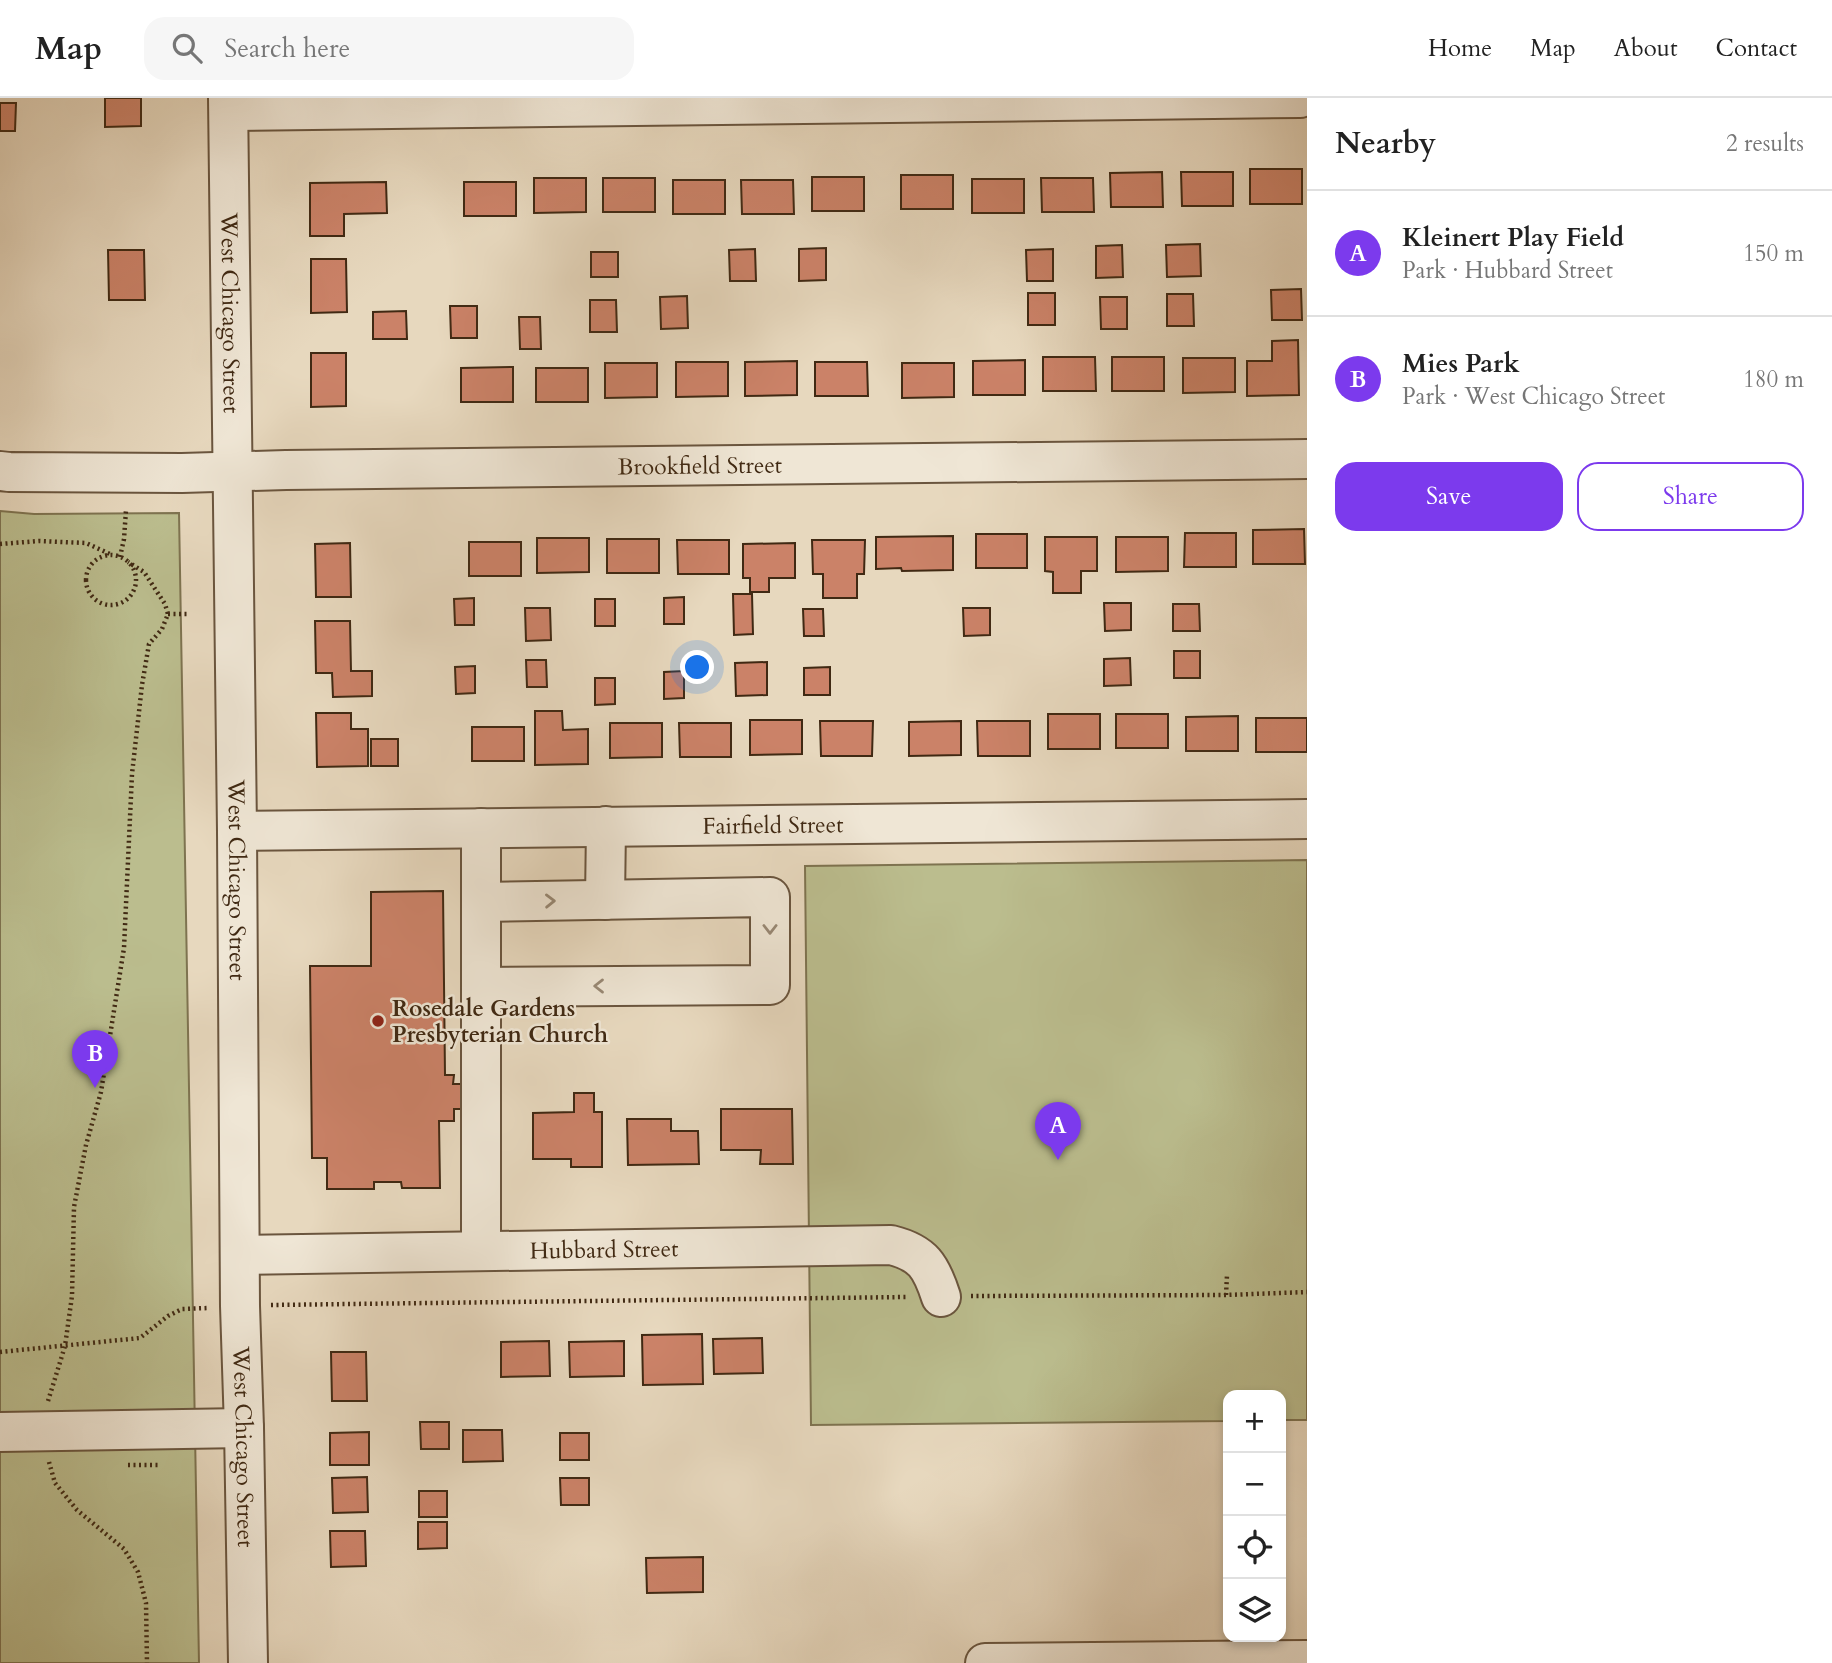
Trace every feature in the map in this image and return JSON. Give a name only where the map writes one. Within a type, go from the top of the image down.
[{"type":"street","points":[[228,105],[1300,98]]},
{"type":"street","name":"West Chicago Street","points":[[228,105],[240,1255],[253,1305],[244,1428],[248,1663]]},
{"type":"street","name":"Brookfield Street","points":[[0,471],[183,473],[1307,459]]},
{"type":"street","name":"Fairfield Street","points":[[237,831],[1307,819]]},
{"type":"street","points":[[606,826],[606,900]]},
{"type":"street","points":[[481,828],[481,1251]]},
{"type":"street","points":[[481,902],[770,897],[770,985],[482,987]]},
{"type":"street","name":"Hubbard Street","points":[[240,1255],[891,1245],[907,1249],[925,1262],[934,1276],[941,1297]]},
{"type":"street","points":[[0,1432],[244,1428]]},
{"type":"street","points":[[985,1663],[1307,1660]]},
{"type":"path","points":[[120,557],[126,510]]},
{"type":"path","points":[[0,544],[39,541],[86,543],[120,557],[144,572],[169,614],[162,629],[149,644],[142,685],[132,774],[124,948],[101,1092],[86,1145],[74,1207],[72,1296],[65,1346],[45,1415],[49,1461],[55,1483],[78,1510],[124,1549],[138,1572],[146,1602],[147,1663]]},
{"type":"path","points":[[110,555],[93,563],[87,571],[85,581],[93,598],[102,604],[111,606],[121,603],[129,598],[134,590],[134,570],[128,562]]},
{"type":"path","points":[[169,614],[187,614]]},
{"type":"path","points":[[1226,1295],[1227,1275]]},
{"type":"path","points":[[0,1352],[140,1338],[168,1316],[182,1309],[253,1305],[1307,1292]]},
{"type":"green space","points":[[0,511],[34,514],[179,513],[199,1663],[0,1663]]},
{"type":"green space","points":[[1307,860],[1307,1420],[1286,1420],[1286,1390],[1223,1390],[1223,1421],[811,1425],[805,866]]},
{"type":"building","points":[[105,98],[141,98],[141,126],[105,127]]},
{"type":"building","points":[[0,103],[16,103],[15,131],[0,131]]},
{"type":"building","points":[[1250,169],[1302,169],[1302,204],[1250,204]]},
{"type":"building","points":[[1162,172],[1163,207],[1111,207],[1110,173]]},
{"type":"building","points":[[1181,172],[1233,172],[1233,206],[1182,206]]},
{"type":"building","points":[[901,175],[953,175],[953,209],[901,209]]},
{"type":"building","points":[[812,177],[864,177],[864,211],[812,211]]},
{"type":"building","points":[[534,178],[586,178],[586,212],[534,213]]},
{"type":"building","points":[[603,178],[655,178],[655,212],[603,212]]},
{"type":"building","points":[[1041,178],[1093,178],[1094,212],[1042,212]]},
{"type":"building","points":[[972,179],[1024,179],[1024,213],[972,213]]},
{"type":"building","points":[[673,180],[725,180],[725,214],[673,214]]},
{"type":"building","points":[[741,180],[793,180],[794,214],[742,214]]},
{"type":"building","points":[[386,182],[387,213],[344,214],[344,236],[310,236],[310,183]]},
{"type":"building","points":[[464,182],[516,182],[516,216],[464,216]]},
{"type":"building","points":[[1200,244],[1201,276],[1167,277],[1166,245]]},
{"type":"building","points":[[1122,245],[1123,277],[1096,278],[1096,246]]},
{"type":"building","points":[[826,248],[826,280],[799,281],[799,249]]},
{"type":"building","points":[[755,249],[756,281],[730,281],[729,250]]},
{"type":"building","points":[[1053,249],[1053,281],[1027,281],[1026,250]]},
{"type":"building","points":[[108,250],[144,250],[145,300],[109,300]]},
{"type":"building","points":[[591,252],[618,252],[618,277],[591,277]]},
{"type":"building","points":[[311,259],[346,259],[347,312],[311,313]]},
{"type":"building","points":[[1301,289],[1302,320],[1272,320],[1271,290]]},
{"type":"building","points":[[1028,293],[1055,293],[1055,325],[1028,325]]},
{"type":"building","points":[[1167,294],[1193,294],[1194,326],[1167,326]]},
{"type":"building","points":[[687,296],[688,328],[661,329],[660,297]]},
{"type":"building","points":[[1100,297],[1127,297],[1127,329],[1101,329]]},
{"type":"building","points":[[590,300],[616,300],[617,332],[590,332]]},
{"type":"building","points":[[450,306],[477,306],[477,338],[451,338]]},
{"type":"building","points":[[406,311],[407,339],[373,339],[373,312]]},
{"type":"building","points":[[519,317],[540,317],[541,349],[520,349]]},
{"type":"building","points":[[1298,340],[1299,395],[1247,396],[1247,361],[1272,361],[1272,341]]},
{"type":"building","points":[[311,353],[346,353],[346,406],[311,407]]},
{"type":"building","points":[[1043,357],[1095,357],[1096,391],[1043,391]]},
{"type":"building","points":[[1112,357],[1164,357],[1164,391],[1112,391]]},
{"type":"building","points":[[1183,358],[1235,358],[1235,392],[1183,393]]},
{"type":"building","points":[[1025,360],[1025,395],[973,395],[973,361]]},
{"type":"building","points":[[797,361],[797,395],[745,396],[745,362]]},
{"type":"building","points":[[676,362],[728,362],[728,396],[676,397]]},
{"type":"building","points":[[815,362],[867,362],[868,396],[815,396]]},
{"type":"building","points":[[605,363],[657,363],[657,397],[605,398]]},
{"type":"building","points":[[902,363],[954,363],[954,397],[902,398]]},
{"type":"building","points":[[513,367],[513,402],[461,402],[461,368]]},
{"type":"building","points":[[536,368],[588,368],[588,402],[536,402]]},
{"type":"building","points":[[1304,529],[1305,564],[1253,564],[1253,530]]},
{"type":"building","points":[[1185,533],[1236,533],[1236,567],[1184,567]]},
{"type":"building","points":[[976,534],[1027,534],[1027,568],[976,568]]},
{"type":"building","points":[[953,536],[953,570],[876,569],[876,537]]},
{"type":"building","points":[[1045,537],[1097,537],[1097,571],[1081,571],[1081,593],[1053,593],[1053,572],[1045,571]]},
{"type":"building","points":[[1116,537],[1168,537],[1168,571],[1116,572]]},
{"type":"building","points":[[537,538],[589,538],[589,572],[537,573]]},
{"type":"building","points":[[607,539],[659,539],[659,573],[607,573]]},
{"type":"building","points":[[677,540],[729,540],[729,574],[678,574]]},
{"type":"building","points":[[812,540],[865,540],[864,574],[857,574],[857,598],[823,598],[823,574],[813,574]]},
{"type":"building","points":[[469,542],[521,542],[521,576],[469,576]]},
{"type":"building","points":[[350,543],[351,597],[316,597],[315,544]]},
{"type":"building","points":[[795,543],[795,578],[769,578],[769,592],[750,592],[750,578],[743,578],[743,544]]},
{"type":"building","points":[[733,594],[752,594],[753,634],[734,635]]},
{"type":"building","points":[[684,597],[684,624],[664,624],[664,598]]},
{"type":"building","points":[[474,598],[474,625],[455,625],[454,599]]},
{"type":"building","points":[[595,599],[615,599],[615,626],[595,626]]},
{"type":"building","points":[[1104,603],[1131,603],[1131,630],[1105,631]]},
{"type":"building","points":[[1173,604],[1199,604],[1200,631],[1173,631]]},
{"type":"building","points":[[525,608],[550,608],[551,640],[526,641]]},
{"type":"building","points":[[963,608],[990,608],[990,635],[964,636]]},
{"type":"building","points":[[803,609],[823,609],[824,636],[804,636]]},
{"type":"building","points":[[315,621],[350,621],[351,671],[372,671],[372,696],[333,697],[332,673],[316,673]]},
{"type":"building","points":[[1174,651],[1200,651],[1200,678],[1174,678]]},
{"type":"building","points":[[1130,658],[1131,685],[1104,686],[1104,659]]},
{"type":"building","points":[[526,660],[546,660],[547,687],[527,687]]},
{"type":"building","points":[[767,662],[767,695],[736,696],[735,663]]},
{"type":"building","points":[[475,666],[475,693],[456,694],[455,667]]},
{"type":"building","points":[[830,667],[830,695],[804,695],[804,668]]},
{"type":"building","points":[[684,671],[684,698],[664,699],[664,672]]},
{"type":"building","points":[[595,678],[615,678],[615,704],[595,705]]},
{"type":"building","points":[[535,711],[562,711],[563,730],[588,729],[588,764],[535,765]]},
{"type":"building","points":[[316,713],[351,713],[351,729],[368,729],[368,766],[317,767]]},
{"type":"building","points":[[1048,714],[1100,714],[1100,749],[1048,749]]},
{"type":"building","points":[[1116,714],[1168,714],[1168,748],[1116,748]]},
{"type":"building","points":[[1238,716],[1238,751],[1186,751],[1186,717]]},
{"type":"building","points":[[1256,718],[1307,718],[1307,752],[1256,752]]},
{"type":"building","points":[[750,720],[802,720],[802,754],[750,755]]},
{"type":"building","points":[[820,721],[873,721],[872,756],[821,756]]},
{"type":"building","points":[[961,721],[961,755],[909,756],[909,722]]},
{"type":"building","points":[[977,721],[1030,721],[1030,756],[978,756]]},
{"type":"building","points":[[610,723],[662,723],[662,757],[610,758]]},
{"type":"building","points":[[679,723],[731,723],[731,757],[680,757]]},
{"type":"building","points":[[472,727],[524,727],[524,761],[472,761]]},
{"type":"building","points":[[371,739],[398,739],[398,766],[371,766]]},
{"type":"building","name":"Rosedale Gardens Presbyterian Church","points":[[443,891],[445,1075],[454,1075],[453,1084],[465,1084],[465,1109],[454,1109],[454,1121],[439,1121],[440,1188],[402,1188],[401,1182],[374,1182],[374,1189],[327,1189],[327,1158],[312,1158],[310,966],[371,966],[371,892]]},
{"type":"building","points":[[574,1093],[594,1093],[594,1112],[602,1112],[602,1167],[571,1167],[571,1159],[533,1159],[533,1113],[574,1112]]},
{"type":"building","points":[[721,1109],[792,1109],[793,1164],[760,1164],[761,1150],[721,1150]]},
{"type":"building","points":[[627,1119],[671,1119],[671,1131],[698,1131],[699,1164],[628,1165]]},
{"type":"building","points":[[702,1334],[703,1384],[643,1385],[642,1335]]},
{"type":"building","points":[[762,1338],[763,1373],[714,1374],[713,1339]]},
{"type":"building","points":[[549,1341],[550,1376],[501,1377],[501,1342]]},
{"type":"building","points":[[624,1341],[624,1376],[570,1377],[569,1342]]},
{"type":"building","points":[[331,1352],[366,1352],[367,1401],[332,1401]]},
{"type":"building","points":[[420,1422],[449,1422],[449,1449],[421,1449]]},
{"type":"building","points":[[463,1430],[502,1430],[503,1461],[463,1462]]},
{"type":"building","points":[[369,1432],[369,1465],[330,1465],[330,1433]]},
{"type":"building","points":[[560,1433],[589,1433],[589,1460],[560,1460]]},
{"type":"building","points":[[367,1477],[368,1512],[333,1513],[332,1478]]},
{"type":"building","points":[[560,1478],[589,1478],[589,1505],[561,1505]]},
{"type":"building","points":[[419,1491],[447,1491],[447,1517],[419,1517]]},
{"type":"building","points":[[418,1522],[447,1522],[447,1548],[418,1549]]},
{"type":"building","points":[[330,1531],[365,1531],[366,1566],[331,1567]]},
{"type":"building","points":[[703,1557],[703,1592],[647,1593],[646,1558]]},
{"type":"place","name":"Rosedale Gardens Presbyterian Church","points":[[378,1021]]},
{"type":"place","name":"Mies Park","points":[[95,1088]]},
{"type":"place","name":"Kleinert Play Field","points":[[1058,1160]]}]
